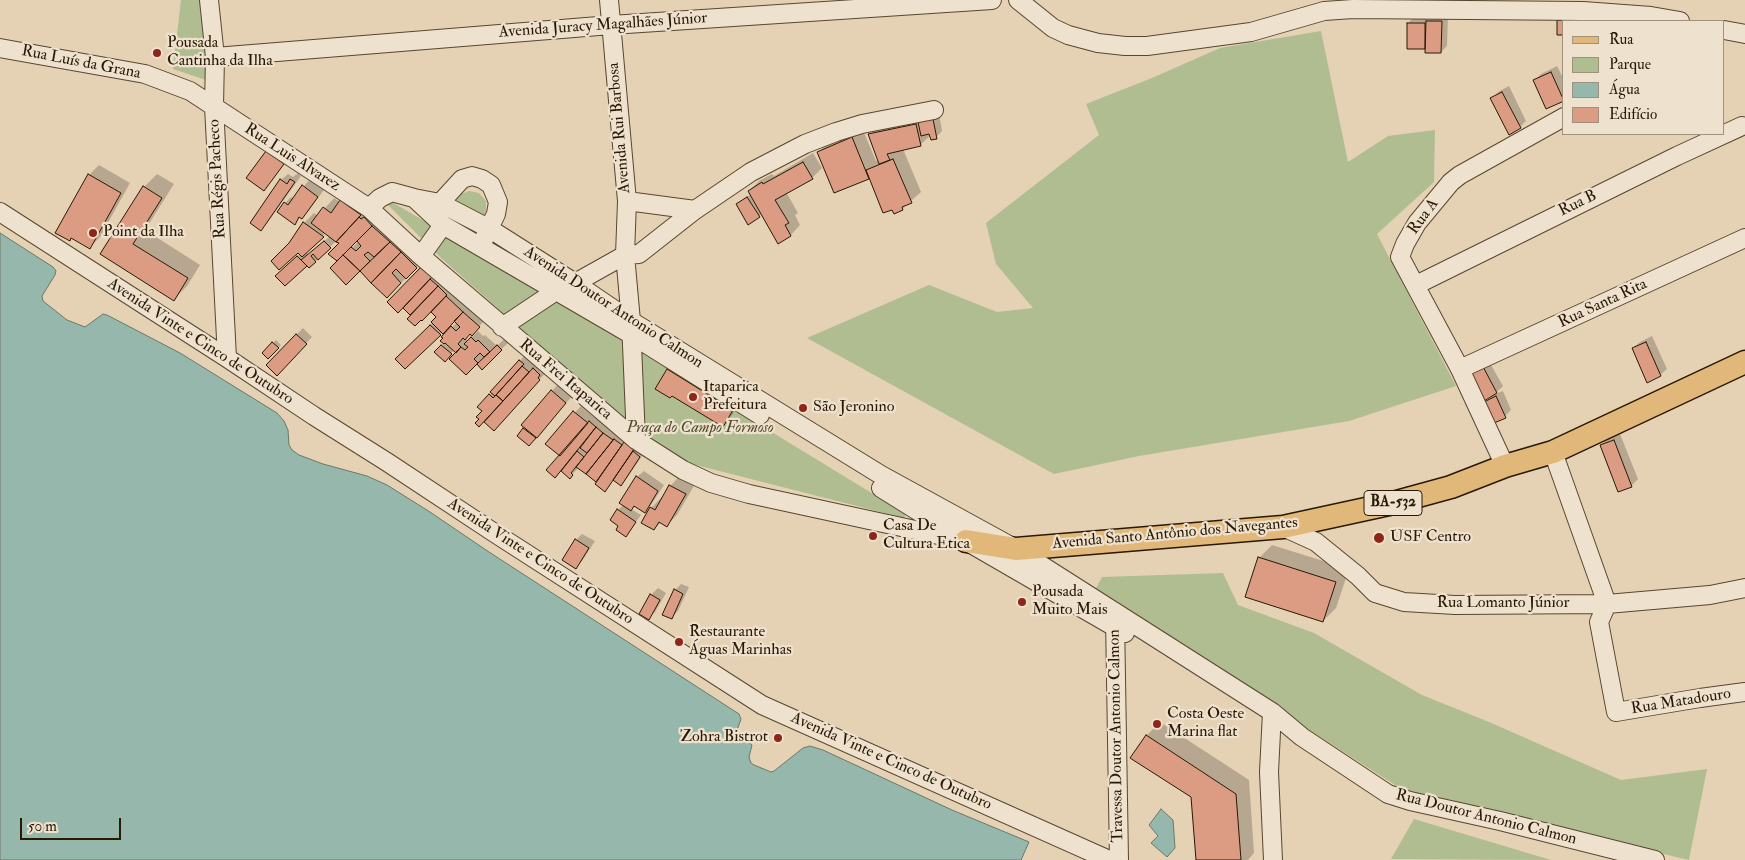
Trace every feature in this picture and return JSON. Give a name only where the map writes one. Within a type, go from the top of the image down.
[{"type":"main road","name":"Avenida Santo Antônio dos Navegantes","points":[[966,540],[1016,549],[1283,527],[1389,504],[1451,487],[1505,466],[1553,452],[1745,362]]},
{"type":"street","name":"Rua Régis Pacheco","points":[[209,0],[215,57],[214,106],[227,358]]},
{"type":"street","name":"Avenida Rui Barbosa","points":[[609,0],[627,201],[625,256],[631,328],[636,440]]},
{"type":"street","name":"Avenida Juracy Magalhães Júnior","points":[[215,57],[611,25],[992,0]]},
{"type":"street","points":[[1018,0],[1053,28],[1068,35],[1098,43],[1125,46],[1147,46],[1251,32],[1324,11],[1343,10],[1444,9],[1582,16],[1651,16],[1674,20]]},
{"type":"street","points":[[1725,30],[1745,34]]},
{"type":"street","name":"Rua Luís da Grana","points":[[0,48],[145,74],[190,91]]},
{"type":"street","name":"Rua Luis Alvarez","points":[[190,91],[369,208]]},
{"type":"street","points":[[502,327],[556,290],[625,256],[639,254],[695,210],[751,172],[805,144],[862,124],[934,110]]},
{"type":"street","name":"Rua A","points":[[1505,466],[1460,369],[1400,257],[1417,223],[1444,190],[1460,175],[1562,118]]},
{"type":"street","name":"Rua B","points":[[1725,134],[1742,126]]},
{"type":"street","name":"Rua B","points":[[1416,285],[1722,135]]},
{"type":"street","points":[[421,256],[438,214],[462,179],[472,176],[482,179],[491,185],[498,202],[498,208],[490,229],[480,246]]},
{"type":"street","name":"Avenida Doutor Antonio Calmon","points":[[369,208],[380,198],[392,192],[414,198],[480,246],[556,290],[631,328],[877,479],[966,540]]},
{"type":"street","points":[[627,201],[695,210]]},
{"type":"street","name":"Rua Frei Itaparica","points":[[369,208],[502,327],[636,440],[683,470],[711,484],[749,494],[966,540]]},
{"type":"street","name":"Avenida Vinte e Cinco de Outubro","points":[[0,212],[762,705],[1109,860]]},
{"type":"street","name":"Avenida Doutor Antonio Calmon","points":[[438,214],[490,229],[575,282],[631,328]]},
{"type":"street","name":"Rua Santa Rita","points":[[1460,369],[1745,238]]},
{"type":"street","points":[[1553,452],[1607,604]]},
{"type":"street","name":"Avenida Doutor Antonio Calmon","points":[[877,479],[1016,549]]},
{"type":"street","name":"Rua Lomanto Júnior","points":[[1283,527],[1316,542],[1358,576],[1375,593],[1404,602],[1455,605],[1607,604],[1710,595],[1745,588]]},
{"type":"street","name":"Rua Doutor Antonio Calmon","points":[[966,540],[1115,619]]},
{"type":"street","name":"Rua Doutor Antonio Calmon","points":[[1016,549],[1115,619],[1302,737],[1371,784],[1398,798],[1656,860]]},
{"type":"street","name":"Rua Matadouro","points":[[1607,604],[1599,622],[1616,712],[1745,692]]},
{"type":"street","name":"Travessa Doutor Antonio Calmon","points":[[1115,619],[1119,860]]},
{"type":"street","points":[[1271,719],[1269,772],[1272,860]]},
{"type":"green space","points":[[181,0],[201,0],[209,81],[173,69]]},
{"type":"green space","points":[[1321,31],[1348,162],[1388,136],[1435,130],[1434,182],[1377,234],[1456,386],[1349,421],[1139,456],[1054,474],[807,338],[929,285],[997,312],[1033,308],[996,264],[986,223],[1099,135],[1086,104],[1220,48]]},
{"type":"green space","points":[[469,191],[479,193],[486,201],[486,212],[482,217],[456,200],[459,195]]},
{"type":"green space","name":"Praça do Campo Formoso","points":[[390,201],[906,514],[904,518],[688,463],[617,414],[441,258],[387,204]]},
{"type":"green space","points":[[1223,573],[1238,605],[1314,633],[1422,695],[1621,780],[1707,769],[1689,860],[1409,794],[1094,592],[1102,577]]},
{"type":"green space","points":[[1414,819],[1551,860],[1391,859]]},
{"type":"water","points":[[0,233],[53,267],[56,271],[55,275],[42,296],[43,301],[67,320],[85,327],[103,314],[107,315],[180,353],[277,413],[284,421],[288,430],[289,445],[299,455],[323,464],[367,476],[387,485],[739,714],[741,719],[736,733],[752,745],[749,757],[754,765],[771,772],[803,748],[810,746],[823,750],[952,810],[1029,842],[1021,860],[0,860]]},
{"type":"water","points":[[1161,809],[1173,820],[1175,848],[1167,857],[1151,843],[1158,836],[1149,825]]},
{"type":"building","points":[[1557,20],[1562,20],[1562,35],[1557,35]]},
{"type":"building","points":[[1426,21],[1442,21],[1441,53],[1425,53]]},
{"type":"building","points":[[1407,23],[1425,23],[1425,49],[1407,49]]},
{"type":"building","points":[[1551,72],[1562,97],[1562,102],[1546,109],[1533,80]]},
{"type":"building","points":[[1502,92],[1521,128],[1509,135],[1490,98]]},
{"type":"building","points":[[933,119],[937,139],[931,140],[929,134],[921,136],[918,122]]},
{"type":"building","points":[[916,124],[921,146],[887,154],[890,160],[879,164],[868,134]]},
{"type":"building","points":[[852,137],[869,179],[834,193],[817,152]]},
{"type":"building","points":[[266,151],[284,164],[264,191],[246,178]]},
{"type":"building","points":[[893,159],[912,203],[902,207],[903,210],[894,214],[892,210],[883,213],[866,170]]},
{"type":"building","points":[[803,162],[813,179],[775,200],[789,223],[785,225],[791,236],[778,244],[748,191]]},
{"type":"building","points":[[88,174],[121,193],[90,249],[71,238],[70,241],[55,233]]},
{"type":"building","points":[[280,179],[287,184],[290,179],[295,182],[261,231],[250,223]]},
{"type":"building","points":[[302,185],[318,197],[302,219],[299,217],[295,225],[277,212],[284,202],[288,205]]},
{"type":"building","points":[[143,186],[162,198],[133,244],[188,278],[174,301],[100,254]]},
{"type":"building","points":[[747,197],[760,217],[748,225],[736,204]]},
{"type":"building","points":[[340,200],[361,215],[336,242],[311,223],[323,207],[331,213]]},
{"type":"building","points":[[359,217],[361,219],[364,217],[372,226],[337,261],[328,254],[339,243],[336,242]]},
{"type":"building","points":[[303,222],[324,237],[302,257],[298,253],[279,270],[271,261],[289,243]]},
{"type":"building","points":[[372,226],[390,242],[374,257],[368,252],[364,255],[370,261],[360,271],[343,255],[351,247],[356,251],[361,246],[357,241]]},
{"type":"building","points":[[324,241],[331,248],[318,260],[313,254],[311,256],[316,262],[309,268],[301,260]]},
{"type":"building","points":[[390,242],[401,252],[371,283],[360,271]]},
{"type":"building","points":[[401,252],[417,268],[406,279],[396,269],[392,273],[401,283],[387,298],[371,283]]},
{"type":"building","points":[[343,255],[360,271],[346,285],[330,268]]},
{"type":"building","points":[[297,256],[307,266],[285,286],[275,276]]},
{"type":"building","points":[[421,267],[432,277],[398,313],[387,302]]},
{"type":"building","points":[[430,279],[438,286],[410,315],[403,308]]},
{"type":"building","points":[[438,286],[447,295],[415,326],[407,319]]},
{"type":"building","points":[[446,296],[463,312],[443,334],[431,322],[436,317],[431,312]]},
{"type":"building","points":[[463,312],[480,327],[472,336],[470,334],[465,340],[463,338],[458,344],[461,347],[456,353],[440,341],[443,338],[441,337],[451,326],[456,331],[460,327],[454,321]]},
{"type":"building","points":[[430,325],[441,335],[405,369],[395,359]]},
{"type":"building","points":[[296,334],[307,344],[277,376],[266,365]]},
{"type":"building","points":[[471,337],[476,342],[478,340],[490,352],[484,357],[480,353],[474,359],[478,363],[466,375],[449,359],[461,347],[465,350],[468,347],[464,344]]},
{"type":"building","points":[[272,342],[279,348],[268,359],[262,353]]},
{"type":"building","points":[[1646,342],[1661,376],[1647,383],[1632,348]]},
{"type":"building","points":[[441,345],[452,354],[445,362],[434,352]]},
{"type":"building","points":[[497,345],[502,350],[482,370],[477,364]]},
{"type":"building","points":[[519,360],[524,364],[495,396],[490,392]]},
{"type":"building","points":[[1481,363],[1497,393],[1484,401],[1468,371]]},
{"type":"building","points":[[522,366],[529,372],[503,401],[496,395]]},
{"type":"building","points":[[533,368],[540,375],[538,378],[540,380],[494,431],[484,422]]},
{"type":"building","name":"Itaparica Prefeitura","points":[[667,369],[733,410],[723,427],[672,396],[670,398],[655,389]]},
{"type":"building","points":[[551,390],[566,403],[537,438],[521,425]]},
{"type":"building","points":[[489,394],[493,398],[496,395],[503,401],[479,427],[475,423],[479,419],[476,417],[482,411],[477,407]]},
{"type":"building","points":[[1496,396],[1506,418],[1494,423],[1484,402]]},
{"type":"building","points":[[573,411],[588,423],[560,456],[545,444]]},
{"type":"building","points":[[589,421],[596,427],[555,478],[546,470]]},
{"type":"building","points":[[596,427],[603,433],[587,453],[580,448]]},
{"type":"building","points":[[523,428],[536,438],[529,446],[517,436]]},
{"type":"building","points":[[603,433],[613,440],[586,474],[576,467]]},
{"type":"building","points":[[614,439],[622,445],[596,482],[586,474]]},
{"type":"building","points":[[1614,440],[1632,487],[1618,492],[1600,445]]},
{"type":"building","points":[[624,442],[634,449],[605,492],[595,484]]},
{"type":"building","points":[[577,451],[584,457],[571,473],[573,475],[570,479],[561,471]]},
{"type":"building","points":[[633,451],[640,457],[621,486],[613,480]]},
{"type":"building","points":[[636,476],[658,491],[645,513],[634,506],[631,511],[619,503]]},
{"type":"building","points":[[669,485],[686,494],[667,527],[659,522],[654,530],[641,523],[650,507],[655,510]]},
{"type":"building","points":[[617,509],[636,522],[626,537],[616,530],[618,526],[610,520]]},
{"type":"building","points":[[575,539],[589,548],[576,569],[562,560]]},
{"type":"building","points":[[1258,557],[1336,582],[1323,622],[1245,597]]},
{"type":"building","points":[[674,589],[683,594],[672,619],[662,615]]},
{"type":"building","points":[[650,594],[660,600],[649,620],[639,614]]},
{"type":"building","points":[[1146,735],[1236,794],[1241,860],[1196,860],[1191,797],[1130,758]]},
{"type":"place","name":"Pousada Cantinha da Ilha","points":[[157,53]]},
{"type":"place","name":"Point da Ilha","points":[[93,233]]},
{"type":"place","name":"Itaparica Prefeitura","points":[[693,397]]},
{"type":"place","name":"São Jeronino","points":[[803,408]]},
{"type":"place","name":"Casa De Cultura Etica","points":[[873,536]]},
{"type":"place","name":"USF Centro","points":[[1379,538]]},
{"type":"place","name":"Pousada Muito Mais","points":[[1022,602]]},
{"type":"place","name":"Restaurante Águas Marinhas","points":[[679,642]]},
{"type":"place","name":"Costa Oeste Marina flat","points":[[1157,724]]},
{"type":"place","name":"Zohra Bistrot","points":[[778,738]]}]
